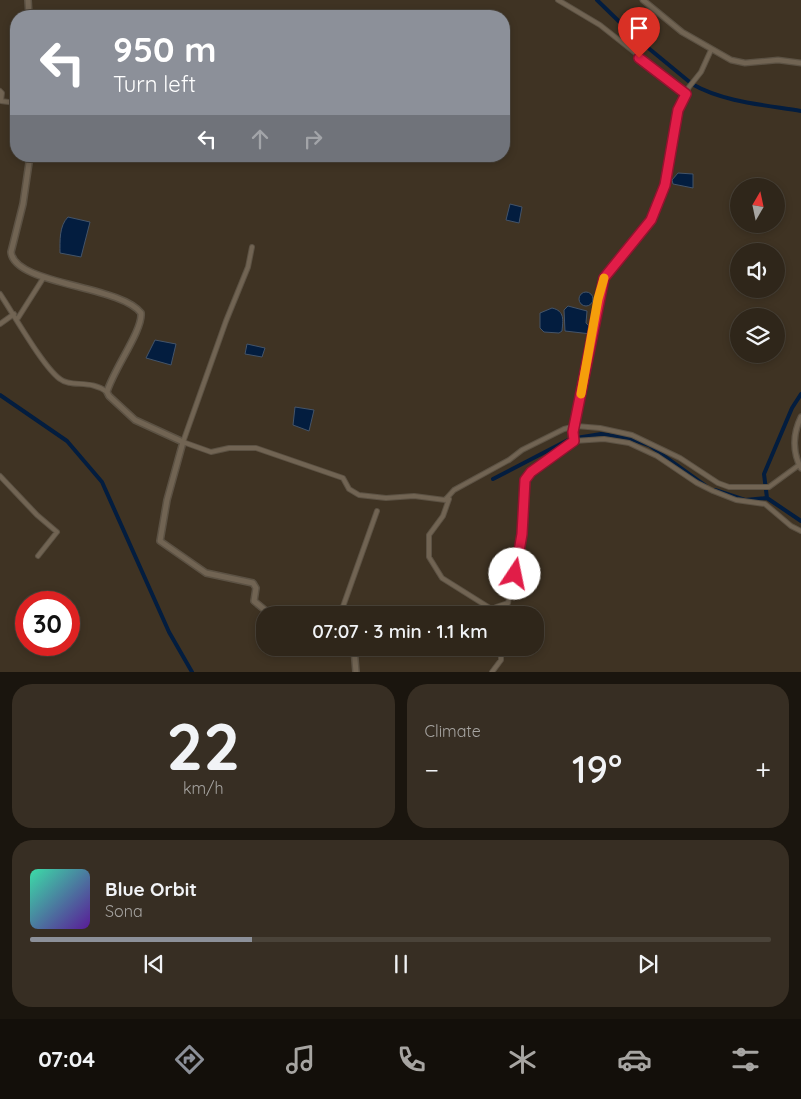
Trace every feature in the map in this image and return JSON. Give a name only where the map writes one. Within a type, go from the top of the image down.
[{"type":"main road","points":[[29,162],[23,204],[12,256],[16,262],[44,277],[115,296],[141,313],[142,319],[116,368],[107,392],[135,420],[183,442],[167,500],[160,541],[206,573],[253,583],[256,588],[254,601],[260,606]]},
{"type":"main road","points":[[355,656],[356,672]]},
{"type":"street","points":[[558,0],[600,25],[686,94]]},
{"type":"street","points":[[643,0],[682,32],[731,60],[745,63],[778,60],[801,63]]},
{"type":"street","points":[[574,440],[573,434],[598,299],[604,278],[651,220],[665,185],[676,119],[689,87],[701,72],[711,50]]},
{"type":"street","points":[[0,91],[2,93],[1,101],[10,102]]},
{"type":"street","points":[[252,247],[248,267],[226,321],[183,442],[211,452],[241,446],[276,453],[308,467],[343,478],[349,489],[359,495],[386,498],[414,496],[445,500],[449,498]]},
{"type":"street","points":[[18,318],[44,277]]},
{"type":"street","points":[[0,294],[18,318],[43,359],[58,378],[67,382],[88,383],[107,392]]},
{"type":"street","points":[[0,324],[14,314]]},
{"type":"street","points":[[484,606],[442,578],[428,557],[429,535],[443,516],[454,490],[509,460],[522,450],[564,429],[576,426],[600,428],[632,435],[680,458],[718,483],[729,487],[760,489],[769,487],[800,467],[794,448],[796,428],[801,417]]},
{"type":"street","points":[[499,606],[508,603],[512,586],[522,534],[525,480],[531,472],[574,440],[604,439],[629,443],[657,456],[697,484],[713,492],[736,500],[765,504],[791,526],[801,531]]},
{"type":"street","points":[[0,476],[37,516],[57,532],[38,556]]},
{"type":"street","points":[[343,606],[377,511]]},
{"type":"street","points":[[492,672],[501,660],[501,656]]},
{"type":"water","points":[[678,173],[693,174],[693,188],[673,184],[672,180]]},
{"type":"water","points":[[510,204],[522,207],[519,223],[506,220]]},
{"type":"water","points":[[68,217],[90,222],[81,257],[60,253],[62,229]]},
{"type":"water","points":[[583,292],[589,292],[593,299],[589,306],[583,306],[579,302],[579,296]]},
{"type":"water","points":[[568,306],[587,311],[586,323],[591,328],[591,334],[565,331],[564,310]]},
{"type":"water","points":[[552,308],[559,311],[562,316],[562,331],[559,333],[544,332],[540,328],[540,313]]},
{"type":"water","points":[[155,340],[176,344],[171,365],[146,358]]},
{"type":"water","points":[[247,344],[265,348],[262,357],[245,354]]},
{"type":"water","points":[[295,407],[314,410],[309,431],[293,425]]},
{"type":"waterway","points":[[597,0],[635,37],[692,84],[731,99],[801,111]]},
{"type":"waterway","points":[[767,498],[764,474],[792,408],[801,394]]},
{"type":"waterway","points":[[0,395],[67,441],[102,482],[169,632],[192,672]]},
{"type":"waterway","points":[[493,479],[570,439],[601,434],[628,438],[649,445],[706,486]]},
{"type":"waterway","points":[[715,490],[745,500],[767,498],[801,521]]},
{"type":"slow traffic","points":[[581,394],[598,299],[604,278]]},
{"type":"route","points":[[515,574],[522,534],[525,480],[531,472],[574,441],[573,432],[576,426],[598,299],[604,278],[606,273],[651,220],[665,185],[674,127],[678,110],[686,94],[639,58]]}]
